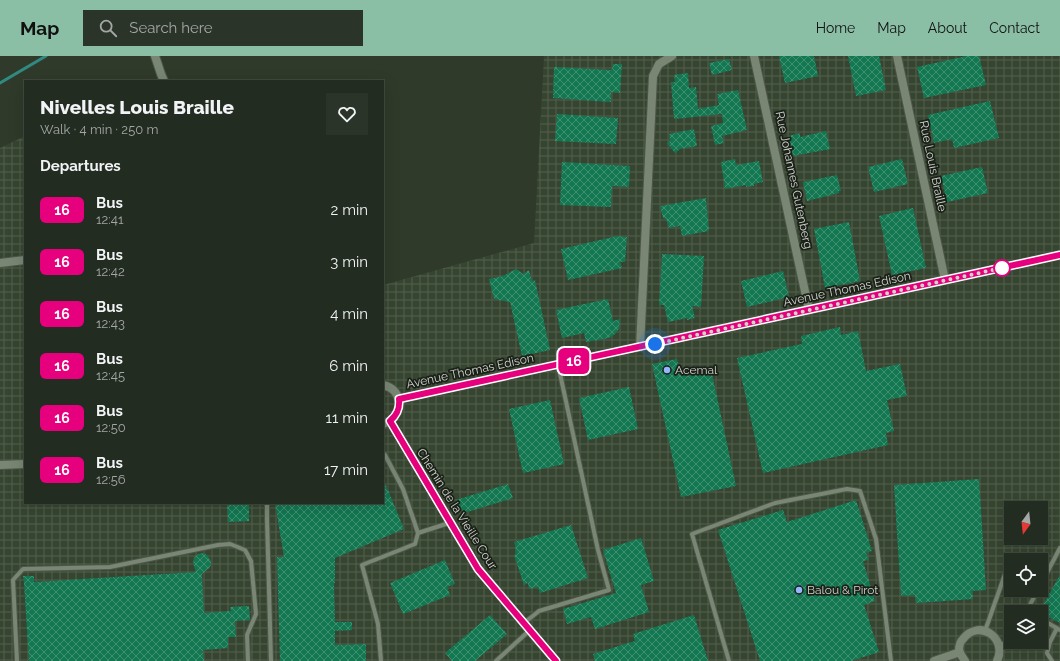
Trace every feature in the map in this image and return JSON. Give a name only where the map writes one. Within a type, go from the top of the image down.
[{"type":"street","points":[[155,56],[164,80]]},
{"type":"street","points":[[640,347],[653,76],[659,64],[672,56]]},
{"type":"street","name":"Rue Johannes Gutenberg","points":[[754,56],[809,310]]},
{"type":"street","name":"Rue Louis Braille","points":[[897,56],[945,280]]},
{"type":"street","name":"Avenue Thomas Edison","points":[[399,399],[1060,255]]},
{"type":"street","points":[[0,263],[24,260]]},
{"type":"street","points":[[384,385],[393,390],[399,399]]},
{"type":"street","name":"Chemin de la Vieille Cour","points":[[399,399],[400,404],[395,417],[386,423],[478,569],[556,661]]},
{"type":"street","points":[[0,465],[24,464]]},
{"type":"street","points":[[965,661],[960,652],[960,642],[967,634],[973,631],[985,631],[996,639],[1000,653],[999,660]]},
{"type":"street","points":[[934,661],[960,652]]},
{"type":"lane","points":[[524,623],[539,611],[609,590],[598,550],[559,369]]},
{"type":"lane","points":[[380,661],[378,624],[362,565],[415,544],[418,533],[403,489],[384,454]]},
{"type":"lane","points":[[729,661],[692,534],[775,503],[847,489],[860,491],[876,539],[891,661]]},
{"type":"lane","points":[[267,504],[271,661]]},
{"type":"lane","points":[[418,533],[449,523]]},
{"type":"lane","points":[[17,661],[13,580],[22,569],[110,567],[218,545],[230,544],[245,550],[251,561],[256,614],[247,635],[248,661]]},
{"type":"lane","points":[[1048,571],[1060,548]]},
{"type":"lane","points":[[985,631],[1004,577]]},
{"type":"lane","points":[[1048,623],[1058,629],[1050,642],[1047,653],[1052,661]]},
{"type":"lane","points":[[496,661],[530,630]]},
{"type":"lane","points":[[999,646],[1004,643]]},
{"type":"shaded area","points":[[544,56],[1060,56],[1060,661],[0,661],[0,148],[24,136],[24,504],[384,504],[384,285],[534,243]]},
{"type":"building","points":[[779,56],[814,56],[818,76],[785,83]]},
{"type":"building","points":[[848,56],[879,56],[886,90],[856,96]]},
{"type":"building","points":[[967,56],[979,56],[986,85],[924,98],[917,67]]},
{"type":"building","points":[[729,59],[732,70],[712,75],[709,63]]},
{"type":"building","points":[[613,64],[622,64],[620,93],[611,92],[611,102],[553,98],[554,67],[612,70]]},
{"type":"building","points":[[688,73],[689,88],[696,87],[698,109],[719,105],[717,94],[738,90],[747,130],[722,136],[724,143],[715,145],[711,126],[723,123],[722,114],[674,119],[671,82],[675,82],[674,75]]},
{"type":"building","points":[[990,101],[999,138],[954,148],[952,139],[934,143],[928,115]]},
{"type":"building","points":[[557,114],[618,118],[616,144],[555,141]]},
{"type":"building","points":[[694,129],[697,146],[680,149],[675,153],[667,143],[670,141],[669,134]]},
{"type":"building","points":[[826,131],[830,149],[793,156],[789,136],[800,133],[800,137]]},
{"type":"building","points":[[735,159],[736,165],[759,161],[763,182],[754,184],[754,186],[746,187],[746,185],[725,189],[721,162]]},
{"type":"building","points":[[902,159],[908,184],[874,192],[868,167]]},
{"type":"building","points":[[562,162],[630,166],[629,187],[612,186],[611,207],[560,205]]},
{"type":"building","points":[[982,167],[988,193],[947,202],[941,176]]},
{"type":"building","points":[[837,175],[841,191],[839,191],[839,193],[807,201],[803,182]]},
{"type":"building","points":[[706,198],[709,231],[682,236],[680,226],[669,228],[666,219],[663,218],[660,206]]},
{"type":"building","points":[[913,208],[926,268],[892,275],[879,216]]},
{"type":"building","points":[[849,222],[860,281],[825,288],[814,229]]},
{"type":"building","points":[[615,236],[627,237],[625,262],[620,262],[622,268],[568,280],[561,249]]},
{"type":"building","points":[[662,254],[704,256],[701,307],[692,306],[695,318],[668,322],[664,305],[659,305]]},
{"type":"building","points":[[516,269],[523,274],[529,270],[532,281],[535,280],[550,350],[522,356],[510,302],[494,299],[489,279],[503,276]]},
{"type":"building","points":[[783,271],[789,297],[747,307],[741,281]]},
{"type":"building","points":[[608,299],[613,321],[620,319],[619,329],[615,334],[609,338],[586,342],[584,333],[562,338],[556,310]]},
{"type":"building","points":[[840,327],[841,335],[858,331],[866,371],[900,364],[907,396],[887,400],[894,431],[886,433],[888,445],[763,473],[737,358],[802,344],[801,336]]},
{"type":"building","points":[[677,359],[681,376],[711,369],[736,486],[681,497],[652,364]]},
{"type":"building","points":[[629,387],[638,429],[588,440],[579,398]]},
{"type":"building","points":[[550,400],[564,464],[523,473],[509,409]]},
{"type":"building","points":[[979,479],[986,590],[972,591],[973,599],[916,603],[915,595],[901,596],[894,485]]},
{"type":"building","points":[[384,480],[404,529],[335,558],[335,622],[352,622],[352,630],[335,631],[335,645],[366,644],[366,661],[280,661],[277,557],[284,557],[275,504],[384,504]]},
{"type":"building","points":[[508,484],[513,498],[464,513],[456,500]]},
{"type":"building","points":[[856,500],[872,551],[866,553],[869,560],[863,561],[875,601],[864,605],[879,652],[851,661],[760,661],[718,530],[783,510],[787,522]]},
{"type":"building","points":[[227,504],[249,504],[249,521],[228,522]]},
{"type":"building","points":[[571,525],[588,578],[540,593],[538,587],[529,589],[528,583],[524,585],[514,555],[516,554],[516,549],[514,542]]},
{"type":"building","points":[[641,538],[654,581],[641,585],[649,612],[595,629],[591,617],[567,624],[563,609],[616,593],[603,550]]},
{"type":"building","points":[[203,553],[207,555],[211,561],[209,568],[202,574],[204,613],[231,611],[230,607],[249,606],[250,620],[235,621],[236,637],[228,637],[228,648],[203,650],[204,661],[29,661],[23,576],[34,576],[34,582],[196,572],[193,563],[194,558],[198,554]]},
{"type":"building","points":[[445,560],[455,584],[447,587],[450,595],[403,614],[390,583]]},
{"type":"building","points":[[1060,575],[1060,623],[1048,617],[1048,605],[1043,605]]},
{"type":"building","points":[[490,615],[507,634],[475,661],[452,661],[445,653]]},
{"type":"building","points":[[694,615],[708,661],[595,661],[593,654],[635,641],[633,634]]},
{"type":"waterway","points":[[0,83],[46,56]]},
{"type":"bus line","name":"16","points":[[556,661],[478,569],[449,523],[390,421],[395,417],[398,411],[400,404],[399,399],[1060,255]]},
{"type":"place","name":"Acemal","points":[[667,370]]},
{"type":"place","name":"Balou & Pirot","points":[[799,590]]},
{"type":"route","points":[[655,344],[1002,268]]}]
